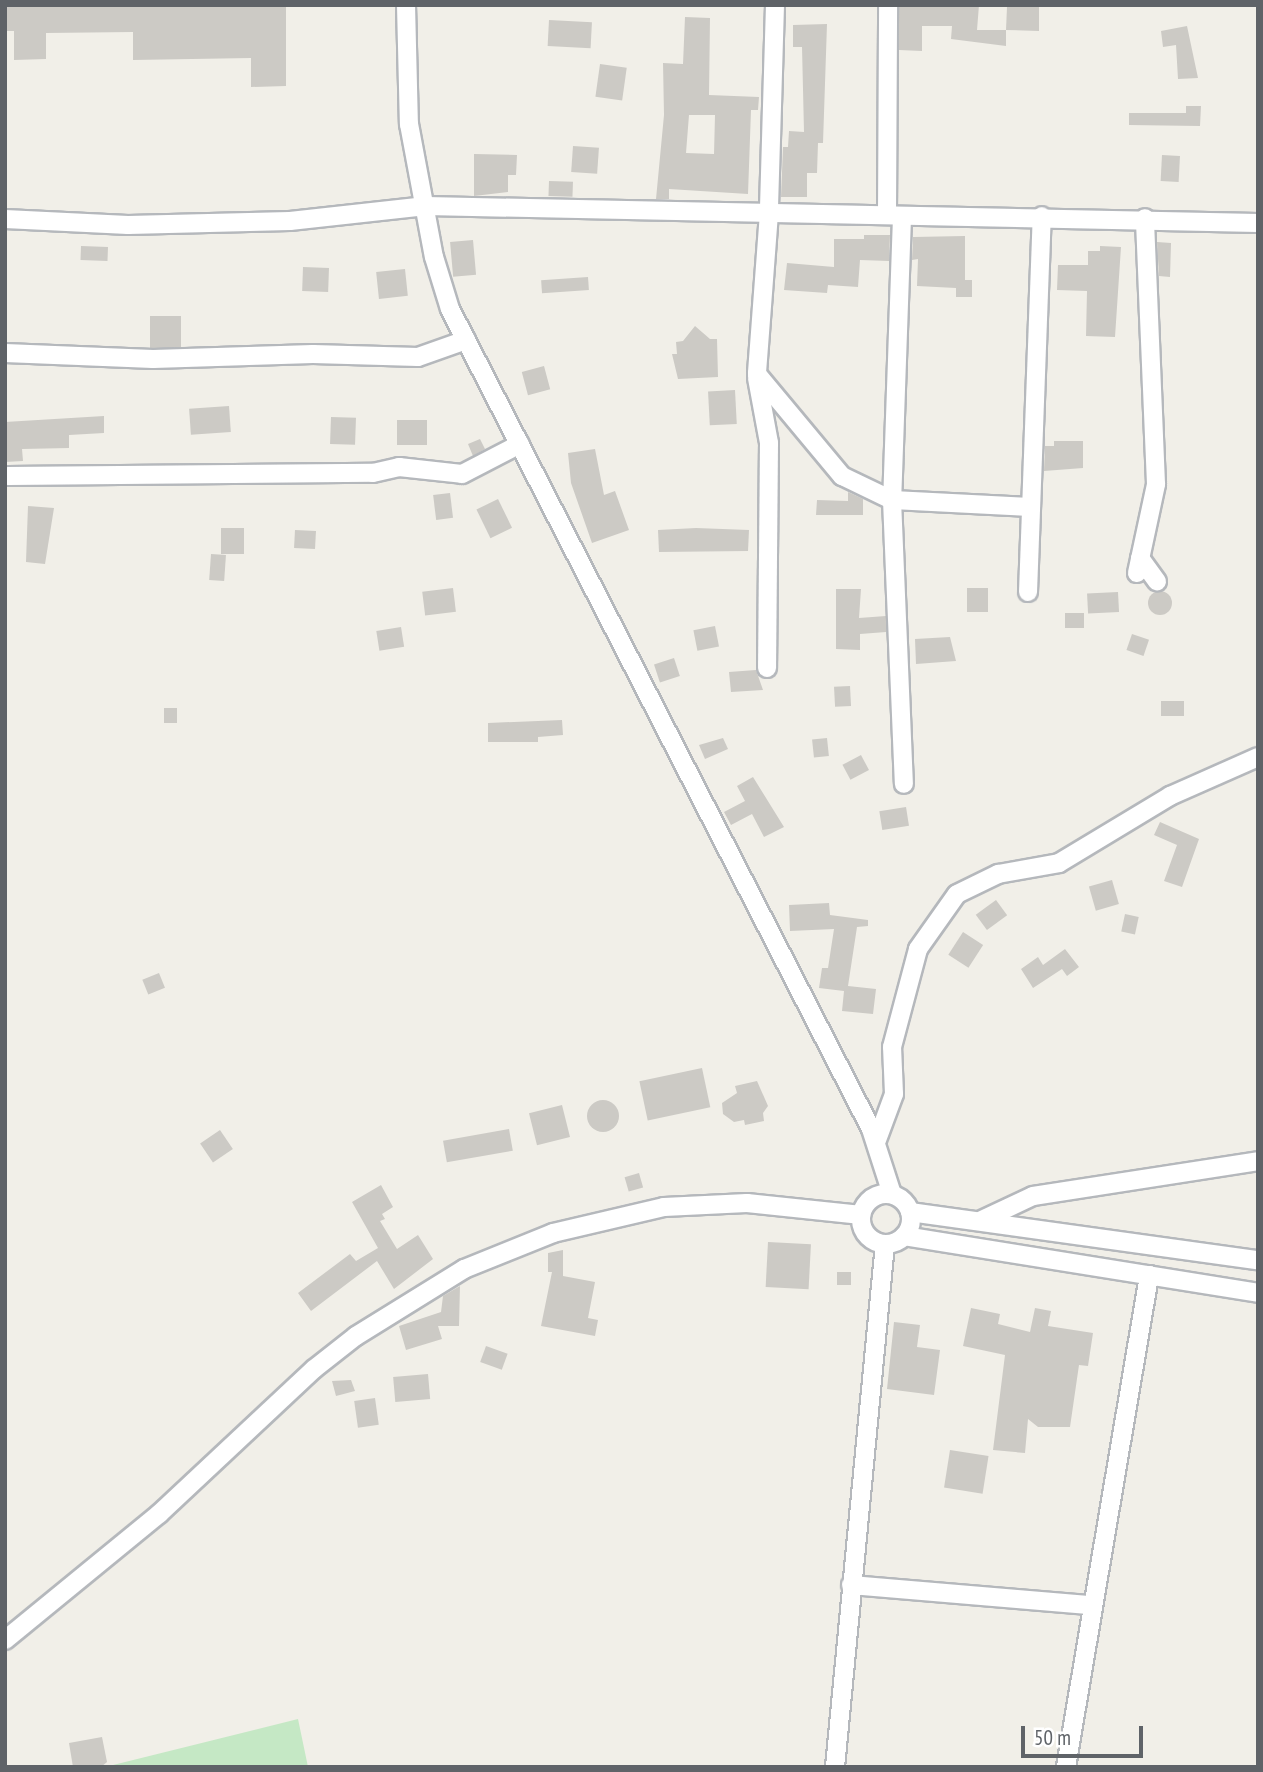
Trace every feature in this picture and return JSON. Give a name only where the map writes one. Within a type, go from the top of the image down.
[{"type":"street","points":[[406,5],[409,124],[434,257],[450,309],[877,1140],[892,1194],[910,1212],[1258,1260]]},
{"type":"street","points":[[767,668],[769,443],[757,374],[769,213],[775,5]]},
{"type":"street","points":[[888,5],[894,216],[892,500],[904,784]]},
{"type":"street","points":[[5,219],[128,225],[290,221],[426,206],[894,216],[1145,218],[1258,223]]},
{"type":"street","points":[[1028,592],[1042,216]]},
{"type":"street","points":[[1145,218],[1156,484],[1138,565],[1157,581]]},
{"type":"street","points":[[5,353],[153,359],[313,354],[418,357],[467,340]]},
{"type":"street","points":[[757,374],[842,476],[892,500],[1031,507]]},
{"type":"street","points":[[8,476],[373,473],[399,467],[462,474],[520,444]]},
{"type":"street","points":[[877,1140],[894,1094],[892,1048],[918,949],[957,894],[998,874],[1059,863],[1170,796],[1258,757]]},
{"type":"street","points":[[982,1220],[1033,1196],[1258,1161]]},
{"type":"street","points":[[892,1194],[869,1200],[861,1215],[866,1235],[885,1244],[904,1236],[1258,1293]]},
{"type":"street","points":[[5,1640],[159,1514],[324,1361],[464,1269],[553,1233],[664,1207],[747,1203],[861,1215]]},
{"type":"street","points":[[904,1236],[910,1212]]},
{"type":"street","points":[[835,1767],[885,1244]]},
{"type":"street","points":[[1066,1767],[1091,1605],[1149,1275]]},
{"type":"street","points":[[851,1586],[1091,1605]]},
{"type":"green space","points":[[298,1719],[308,1767],[105,1767]]},
{"type":"building","points":[[5,5],[286,5],[286,86],[251,87],[251,58],[133,60],[133,32],[46,33],[46,59],[14,60],[14,31],[5,31]]},
{"type":"building","points":[[899,5],[979,5],[977,30],[1006,30],[1006,46],[951,39],[952,26],[922,26],[922,51],[899,50]]},
{"type":"building","points":[[1039,5],[1039,31],[1006,30],[1007,7]]},
{"type":"building","points":[[685,17],[710,18],[709,95],[759,97],[758,110],[751,110],[748,194],[669,189],[669,199],[656,199],[664,115],[663,63],[683,64]],"holes":[[[689,115],[715,115],[714,154],[686,153]]]},
{"type":"building","points":[[549,20],[592,22],[591,48],[548,46]]},
{"type":"building","points":[[827,24],[823,143],[818,143],[817,173],[807,173],[807,197],[781,197],[783,147],[788,147],[789,131],[804,132],[802,47],[793,47],[793,25]]},
{"type":"building","points":[[1187,26],[1198,78],[1178,79],[1176,45],[1163,47],[1161,31]]},
{"type":"building","points":[[600,64],[627,68],[622,100],[595,97]]},
{"type":"building","points":[[1186,106],[1201,106],[1200,126],[1129,125],[1129,113],[1186,113]]},
{"type":"building","points":[[573,146],[599,148],[597,174],[571,172]]},
{"type":"building","points":[[474,154],[517,155],[516,175],[508,175],[508,192],[474,196]]},
{"type":"building","points":[[1162,155],[1180,156],[1179,182],[1161,181]]},
{"type":"building","points":[[549,181],[573,182],[572,197],[548,196]]},
{"type":"building","points":[[864,235],[890,235],[889,261],[860,260],[858,287],[828,285],[827,293],[784,290],[787,263],[834,267],[834,239],[864,239]]},
{"type":"building","points":[[965,236],[965,280],[972,280],[972,297],[956,297],[956,288],[917,286],[918,259],[912,260],[913,237]]},
{"type":"building","points":[[473,240],[476,275],[453,277],[450,242]]},
{"type":"building","points":[[1157,242],[1171,243],[1170,277],[1159,276]]},
{"type":"building","points":[[81,246],[108,247],[107,261],[81,260]]},
{"type":"building","points":[[1100,246],[1121,247],[1115,337],[1086,336],[1087,291],[1057,290],[1058,265],[1088,265],[1088,251],[1100,251]]},
{"type":"building","points":[[303,267],[329,268],[328,292],[302,291]]},
{"type":"building","points":[[405,269],[408,296],[379,299],[376,272]]},
{"type":"building","points":[[588,277],[589,290],[542,293],[541,280]]},
{"type":"building","points":[[150,316],[181,316],[181,348],[150,348]]},
{"type":"building","points":[[695,326],[710,339],[717,339],[718,377],[678,379],[672,354],[677,354],[676,342],[683,341]]},
{"type":"building","points":[[544,366],[550,389],[528,395],[522,372]]},
{"type":"building","points":[[735,390],[737,424],[710,425],[708,391]]},
{"type":"building","points":[[229,406],[231,432],[191,435],[189,409]]},
{"type":"building","points":[[104,416],[104,433],[69,435],[69,448],[22,449],[23,461],[5,462],[5,422]]},
{"type":"building","points":[[331,417],[356,418],[355,445],[330,444]]},
{"type":"building","points":[[397,420],[427,420],[427,445],[397,445]]},
{"type":"building","points":[[480,439],[485,449],[473,456],[468,444]]},
{"type":"building","points":[[1054,441],[1083,441],[1083,468],[1044,471],[1045,446],[1054,446]]},
{"type":"building","points":[[595,449],[604,495],[615,491],[629,530],[592,543],[571,483],[568,453]]},
{"type":"building","points":[[848,492],[863,499],[863,515],[816,515],[817,500],[848,501]]},
{"type":"building","points":[[450,493],[453,518],[436,520],[433,495]]},
{"type":"building","points":[[498,499],[512,528],[490,538],[476,510]]},
{"type":"building","points":[[28,506],[54,508],[45,564],[26,562]]},
{"type":"building","points":[[221,528],[244,528],[244,554],[221,554]]},
{"type":"building","points":[[295,530],[316,531],[315,549],[294,548]]},
{"type":"building","points":[[658,530],[749,530],[748,551],[659,552]]},
{"type":"building","points":[[211,554],[226,555],[224,581],[209,580]]},
{"type":"building","points":[[453,588],[456,612],[425,616],[422,592]]},
{"type":"building","points":[[967,588],[988,588],[988,612],[967,612]]},
{"type":"building","points":[[836,589],[861,589],[859,618],[886,616],[886,632],[860,634],[860,650],[836,649]]},
{"type":"building","points":[[1160,591],[1168,595],[1172,603],[1168,611],[1160,615],[1152,611],[1148,603],[1152,595]]},
{"type":"building","points":[[1118,592],[1119,612],[1088,614],[1087,594]]},
{"type":"building","points":[[1065,613],[1084,613],[1084,628],[1065,628]]},
{"type":"building","points":[[715,626],[719,647],[697,651],[693,630]]},
{"type":"building","points":[[401,627],[404,647],[379,651],[376,631]]},
{"type":"building","points":[[1132,634],[1149,640],[1143,656],[1126,650]]},
{"type":"building","points":[[950,637],[956,661],[916,664],[915,639]]},
{"type":"building","points":[[674,658],[680,676],[660,683],[654,664]]},
{"type":"building","points":[[756,670],[763,690],[731,692],[729,672]]},
{"type":"building","points":[[850,686],[851,706],[835,707],[834,687]]},
{"type":"building","points":[[1161,701],[1184,701],[1184,716],[1161,716]]},
{"type":"building","points":[[164,708],[177,708],[177,723],[164,723]]},
{"type":"building","points":[[562,720],[563,735],[538,737],[538,742],[488,742],[488,723]]},
{"type":"building","points":[[723,738],[728,749],[705,759],[699,745]]},
{"type":"building","points":[[827,738],[829,756],[814,757],[812,740]]},
{"type":"building","points":[[861,755],[869,770],[850,780],[842,765]]},
{"type":"building","points":[[753,777],[784,827],[764,837],[752,814],[731,825],[724,812],[745,801],[737,786]]},
{"type":"building","points":[[906,807],[909,826],[882,830],[879,811]]},
{"type":"building","points":[[1160,822],[1199,839],[1182,887],[1164,881],[1177,845],[1154,835]]},
{"type":"building","points":[[1112,880],[1119,904],[1096,911],[1089,887]]},
{"type":"building","points":[[996,900],[1007,915],[987,930],[976,915]]},
{"type":"building","points":[[829,903],[830,915],[868,920],[868,926],[857,927],[848,986],[876,989],[873,1014],[842,1011],[844,991],[819,988],[822,968],[828,968],[834,929],[790,931],[789,905]]},
{"type":"building","points":[[1125,914],[1139,917],[1135,935],[1121,932]]},
{"type":"building","points":[[963,932],[983,945],[968,968],[948,955]]},
{"type":"building","points":[[1065,949],[1079,967],[1067,976],[1062,969],[1033,988],[1021,969],[1038,957],[1043,965]]},
{"type":"building","points":[[159,973],[165,988],[148,995],[142,980]]},
{"type":"building","points":[[702,1068],[710,1107],[648,1120],[639,1081]]},
{"type":"building","points":[[757,1081],[768,1106],[763,1113],[764,1121],[745,1125],[744,1120],[734,1122],[723,1114],[722,1103],[737,1093],[735,1086]]},
{"type":"building","points":[[603,1100],[614,1105],[619,1116],[614,1127],[603,1132],[592,1127],[587,1116],[592,1105]]},
{"type":"building","points":[[562,1105],[570,1137],[537,1145],[529,1113]]},
{"type":"building","points":[[509,1129],[513,1151],[447,1162],[443,1141]]},
{"type":"building","points":[[220,1130],[233,1149],[213,1162],[200,1143]]},
{"type":"building","points":[[639,1173],[643,1187],[629,1192],[625,1177]]},
{"type":"building","points":[[381,1185],[393,1207],[382,1214],[385,1219],[380,1221],[397,1249],[418,1235],[433,1259],[394,1289],[377,1261],[311,1311],[298,1293],[350,1254],[356,1261],[378,1248],[352,1202]]},
{"type":"building","points":[[768,1242],[811,1244],[809,1289],[766,1287]]},
{"type":"building","points":[[563,1250],[563,1276],[595,1282],[588,1318],[598,1320],[595,1336],[541,1326],[552,1272],[548,1272],[548,1253]]},
{"type":"building","points":[[837,1272],[851,1272],[851,1285],[837,1285]]},
{"type":"building","points":[[460,1286],[459,1326],[438,1326],[442,1339],[406,1350],[399,1326],[441,1312],[443,1296]]},
{"type":"building","points":[[971,1308],[1000,1314],[998,1324],[1030,1332],[1035,1308],[1051,1311],[1048,1326],[1093,1333],[1088,1366],[1079,1365],[1070,1427],[1038,1427],[1028,1419],[1025,1453],[993,1450],[1005,1355],[963,1346]]},
{"type":"building","points":[[894,1322],[920,1325],[917,1347],[940,1350],[934,1395],[887,1389]]},
{"type":"building","points":[[486,1346],[508,1354],[502,1370],[480,1362]]},
{"type":"building","points":[[428,1374],[430,1399],[395,1402],[393,1377]]},
{"type":"building","points":[[351,1380],[355,1391],[336,1396],[332,1381]]},
{"type":"building","points":[[375,1398],[379,1425],[358,1428],[354,1401]]},
{"type":"building","points":[[950,1450],[989,1456],[983,1494],[944,1488]]},
{"type":"building","points":[[102,1737],[107,1762],[101,1767],[73,1767],[69,1743]]}]
